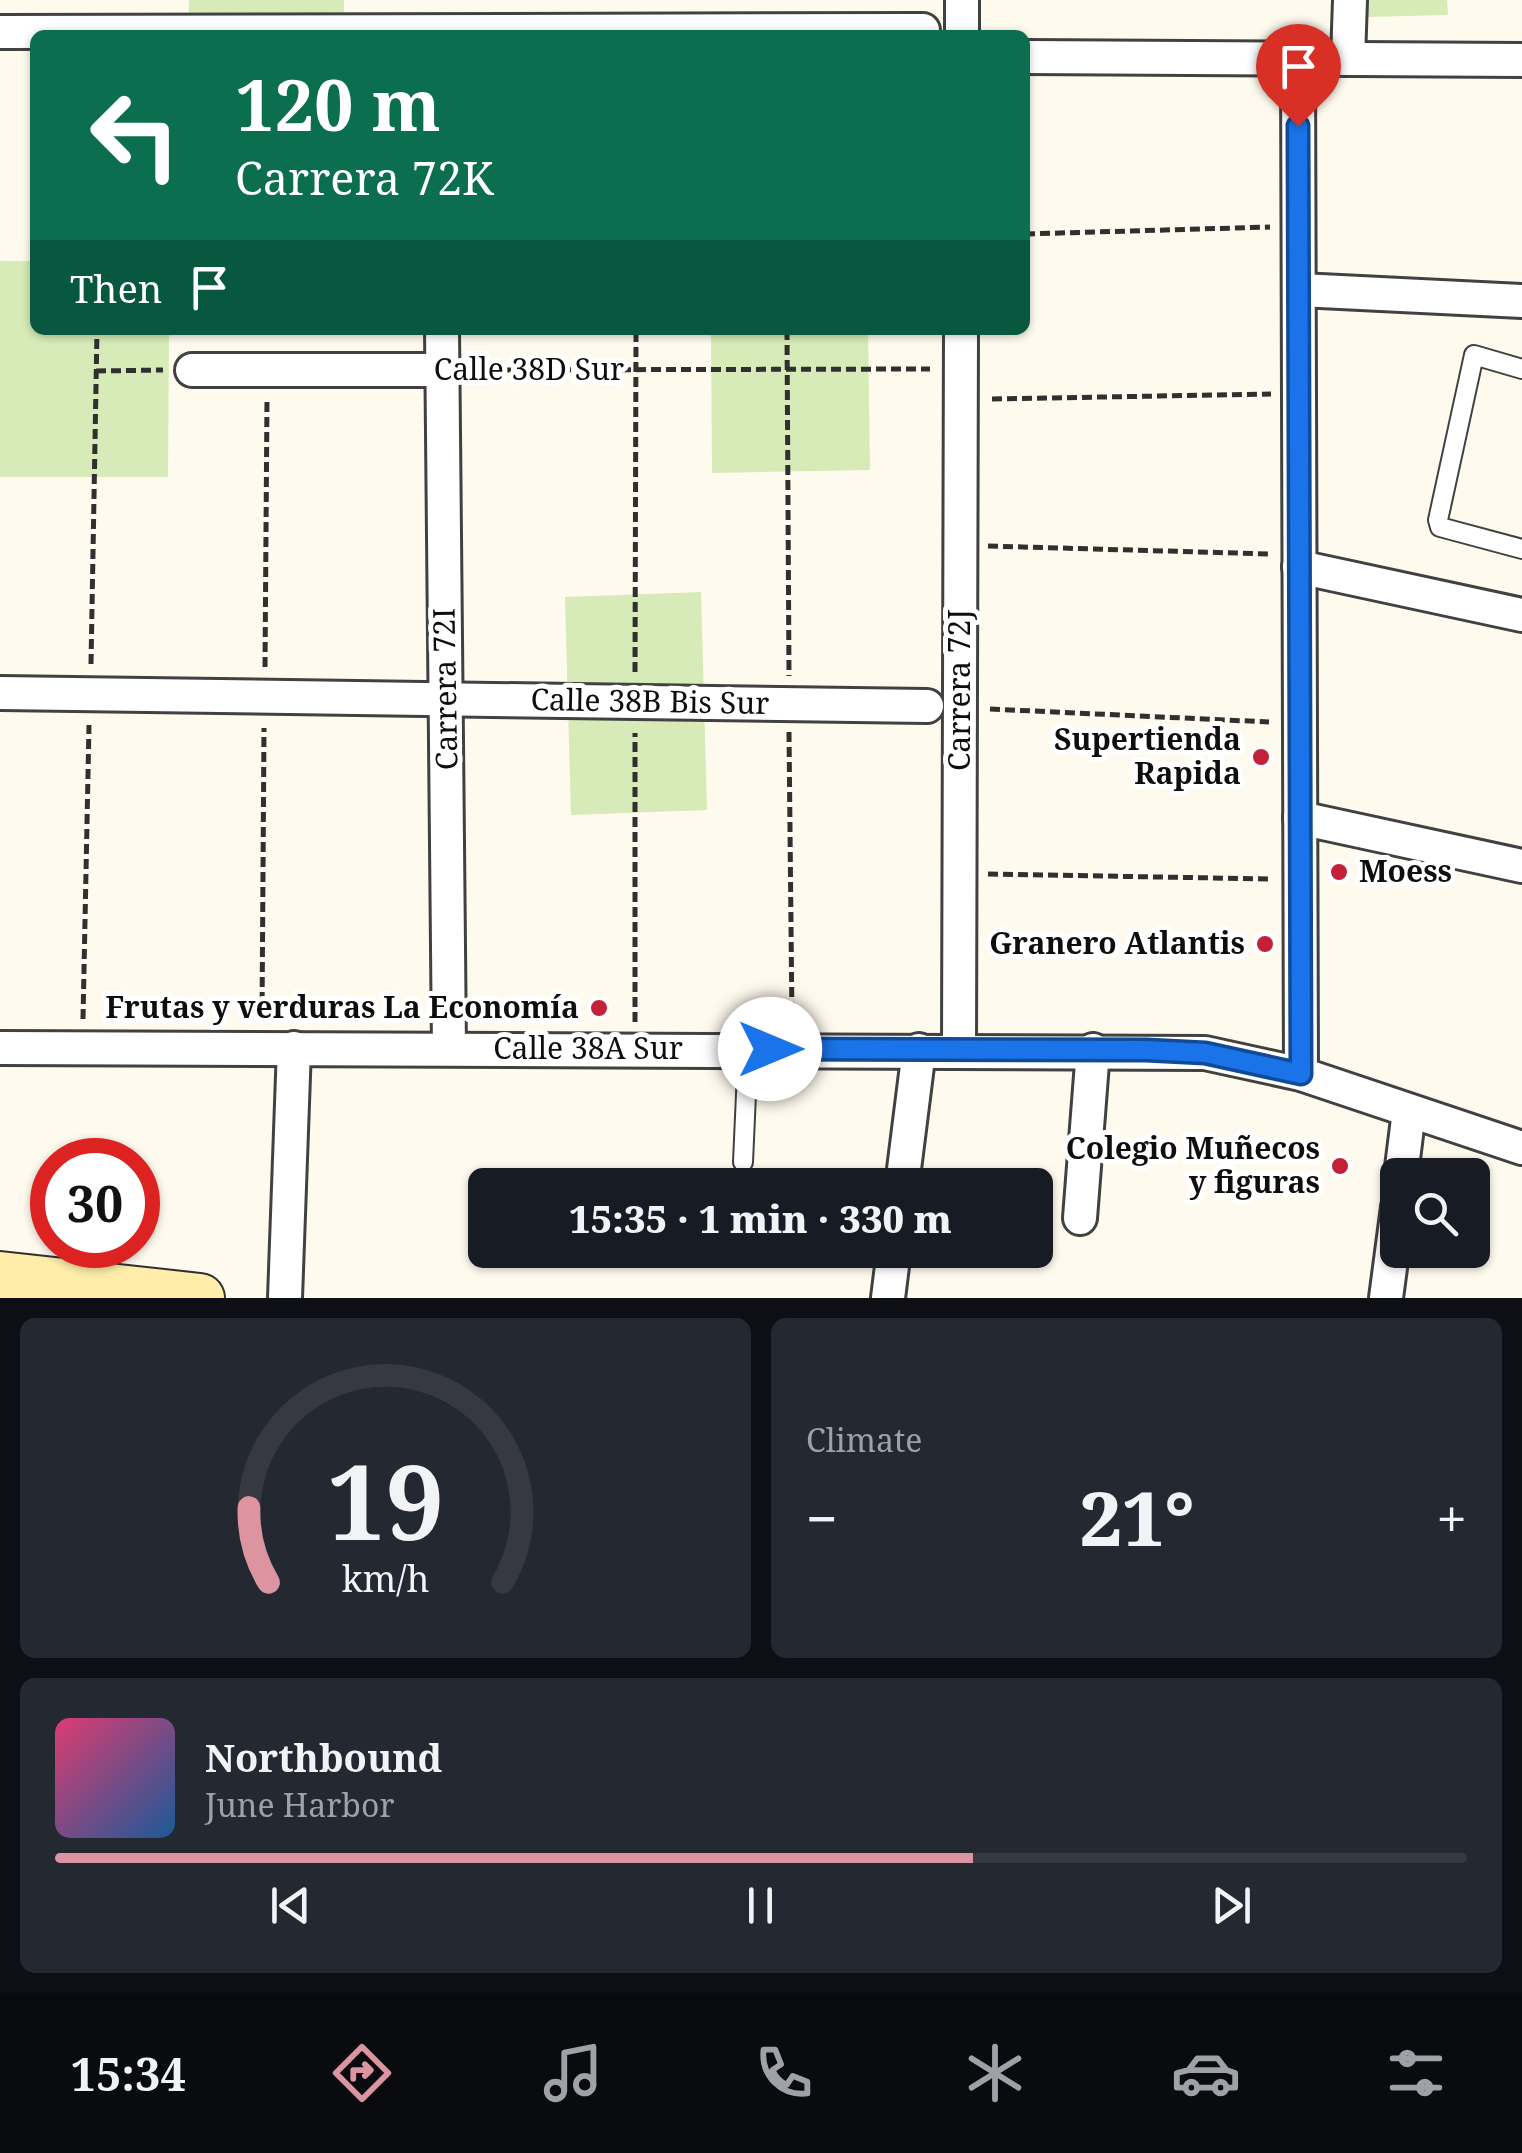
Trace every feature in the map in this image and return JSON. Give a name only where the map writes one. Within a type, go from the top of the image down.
[{"type":"street","points":[[962,0],[962,30]]},
{"type":"street","points":[[1348,59],[1350,0]]},
{"type":"street","points":[[88,30],[440,22],[923,30]]},
{"type":"street","points":[[0,32],[30,31]]},
{"type":"street","points":[[1030,57],[1522,60]]},
{"type":"street","points":[[1298,58],[1301,1074]]},
{"type":"street","points":[[1300,290],[1522,301]]},
{"type":"street","name":"Carrera 72I","points":[[442,335],[449,1048]]},
{"type":"street","name":"Carrera 72J","points":[[959,1050],[959,874],[944,707],[960,546],[961,335]]},
{"type":"street","name":"Calle 38D Sur","points":[[192,370],[442,370]]},
{"type":"street","points":[[1299,561],[1522,615]]},
{"type":"street","name":"Calle 38B Bis Sur","points":[[0,692],[944,707]]},
{"type":"street","points":[[1300,818],[1522,866]]},
{"type":"street","name":"Calle 38A Sur","points":[[0,1048],[1205,1053],[1301,1074],[1522,1148]]},
{"type":"street","points":[[285,1298],[294,1048]]},
{"type":"street","points":[[904,1168],[919,1050]]},
{"type":"street","points":[[1080,1218],[1093,1050]]},
{"type":"street","points":[[1404,1158],[1410,1111]]},
{"type":"street","points":[[888,1298],[892,1268]]},
{"type":"street","points":[[1386,1298],[1390,1268]]},
{"type":"street","points":[[0,1276],[200,1298]]},
{"type":"lane","points":[[1522,369],[1474,356],[1438,520],[1440,528],[1522,549]]},
{"type":"lane","points":[[743,1162],[748,1050]]},
{"type":"path","points":[[1030,234],[1298,226]]},
{"type":"path","points":[[96,370],[192,370]]},
{"type":"path","name":"Calle 38D Sur","points":[[442,370],[1299,394]]},
{"type":"path","points":[[960,546],[1299,561]]},
{"type":"path","points":[[944,707],[1300,723]]},
{"type":"path","points":[[959,874],[1300,879]]},
{"type":"green space","points":[[189,0],[344,0],[344,30],[188,30]]},
{"type":"green space","points":[[1366,0],[1447,0],[1448,15],[1366,17]]},
{"type":"green space","points":[[0,261],[30,261],[30,335],[169,335],[168,477],[0,477]]},
{"type":"green space","points":[[711,335],[868,335],[870,470],[712,473]]},
{"type":"green space","points":[[701,592],[707,810],[571,815],[565,597]]},
{"type":"place","name":"Supertienda Rapida","points":[[1261,757]]},
{"type":"place","name":"Moess","points":[[1339,872]]},
{"type":"place","name":"Granero Atlantis","points":[[1265,944]]},
{"type":"place","name":"Frutas y verduras La Economía","points":[[599,1008]]},
{"type":"place","name":"Colegio Muñecos y figuras","points":[[1340,1166]]},
{"type":"route","points":[[770,1049],[1146,1050],[1205,1053],[1301,1074],[1298,126]]}]
